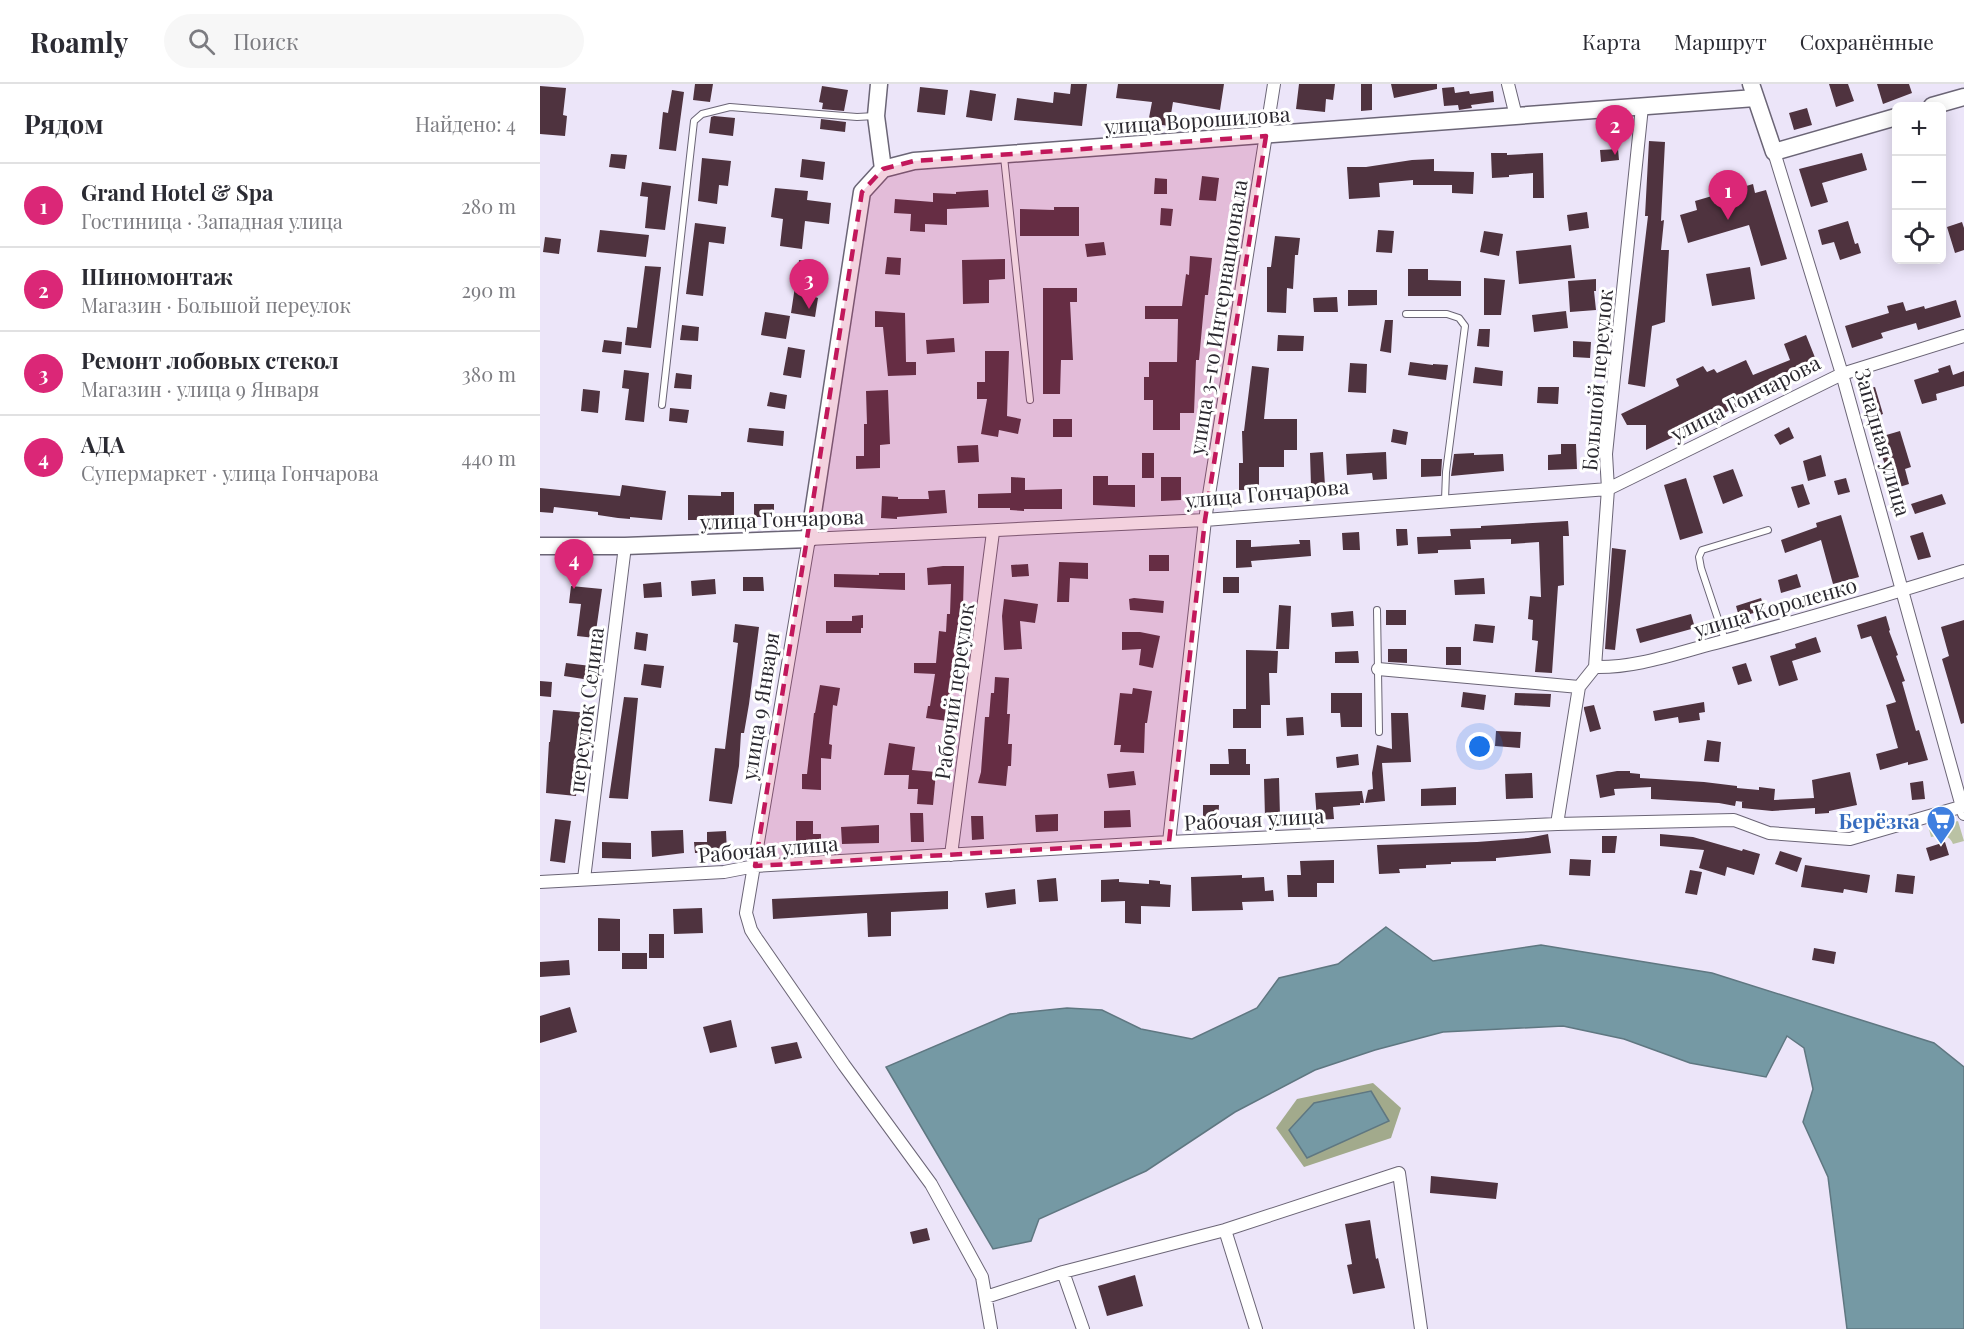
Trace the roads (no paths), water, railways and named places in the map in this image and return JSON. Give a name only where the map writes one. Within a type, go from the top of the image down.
[{"type":"street","points":[[879,84],[876,116],[883,169]]},
{"type":"street","name":"улица 3-го Интернационала","points":[[1169,842],[1205,520],[1274,84]]},
{"type":"street","points":[[1508,84],[1516,116]]},
{"type":"street","name":"улица Ворошилова","points":[[883,169],[914,161],[1642,107],[1753,91]]},
{"type":"street","name":"Западная улица","points":[[1753,91],[1842,374],[1963,809]]},
{"type":"street","points":[[1946,102],[1964,97]]},
{"type":"street","name":"Большой переулок","points":[[1595,667],[1608,489],[1606,453],[1642,107]]},
{"type":"street","points":[[1774,152],[1892,118]]},
{"type":"street","name":"улица 9 Января","points":[[883,169],[862,192],[809,540],[746,913],[752,930],[844,1065],[931,1184],[982,1277],[992,1329]]},
{"type":"street","name":"улица Гончарова","points":[[540,546],[625,546],[993,532],[1205,520],[1608,489],[1842,374],[1964,336]]},
{"type":"street","name":"Рабочий переулок","points":[[951,855],[993,532]]},
{"type":"street","name":"переулок Седина","points":[[584,879],[625,546]]},
{"type":"street","name":"улица Короленко","points":[[1595,667],[1616,668],[1643,663],[1964,571]]},
{"type":"street","points":[[1557,824],[1579,687],[1595,667]]},
{"type":"street","points":[[1378,669],[1579,687]]},
{"type":"street","name":"Рабочая улица","points":[[540,882],[724,872],[755,866],[1169,842],[1557,824],[1734,820],[1769,833],[1850,839],[1963,809]]},
{"type":"street","points":[[986,1297],[1063,1272],[1225,1230],[1399,1173],[1421,1329]]},
{"type":"street","points":[[1225,1230],[1256,1329]]},
{"type":"street","points":[[1063,1272],[1083,1329]]},
{"type":"lane","points":[[662,405],[694,121],[702,114],[730,107],[857,117],[876,116]]},
{"type":"lane","points":[[1004,156],[1030,400]]},
{"type":"lane","points":[[1406,314],[1447,314],[1459,318],[1465,326],[1446,472],[1445,500]]},
{"type":"lane","points":[[1725,640],[1701,568],[1702,550],[1768,530]]},
{"type":"lane","points":[[1377,610],[1379,732]]},
{"type":"water","points":[[1386,927],[1433,961],[1541,945],[1712,973],[1934,1043],[1964,1067],[1964,1329],[1847,1329],[1828,1177],[1803,1122],[1813,1089],[1804,1048],[1787,1036],[1766,1077],[1690,1063],[1624,1039],[1563,1026],[1443,1032],[1375,1050],[1315,1070],[1235,1112],[1146,1171],[1039,1219],[1031,1241],[993,1249],[886,1067],[1010,1014],[1067,1008],[1102,1010],[1141,1029],[1192,1039],[1257,1008],[1279,978],[1338,964]]},
{"type":"water","points":[[1371,1091],[1389,1121],[1307,1158],[1289,1130],[1314,1103]]},
{"type":"place","name":"Шиномонтаж","points":[[1615,155]]},
{"type":"place","name":"Grand Hotel & Spa","points":[[1728,220]]},
{"type":"place","name":"Ремонт лобовых стекол","points":[[809,309]]},
{"type":"place","name":"АДА","points":[[574,589]]},
{"type":"place","name":"Берёзка","points":[[1941,846]]}]
